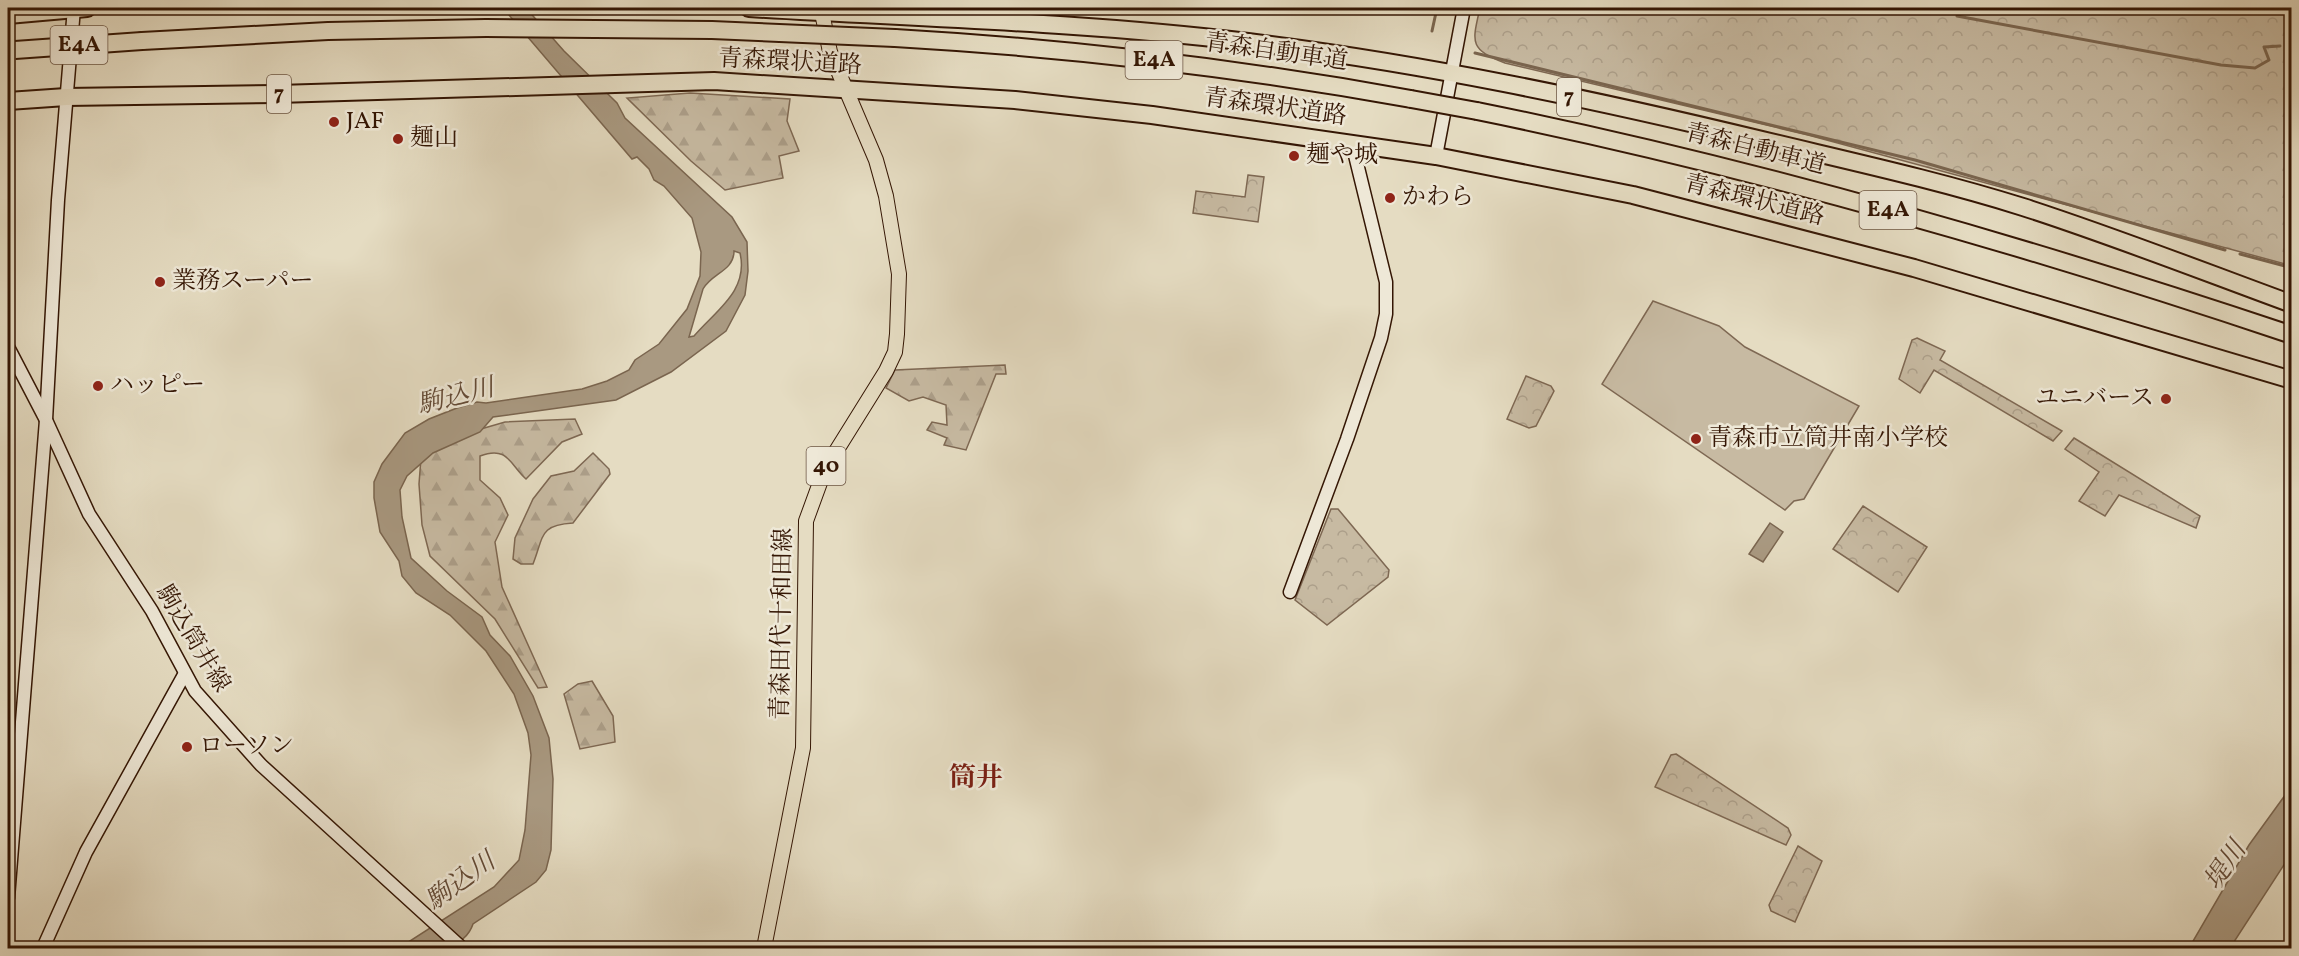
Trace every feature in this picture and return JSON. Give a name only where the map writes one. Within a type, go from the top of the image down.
[{"type":"highway","points":[[8,15],[79,8]]},
{"type":"highway","name":"7","points":[[749,8],[964,18],[1173,33],[1253,42],[1450,73],[1646,112],[1926,180],[2020,206],[2292,304]]},
{"type":"highway","name":"青森自動車道","points":[[11,50],[142,40],[328,31],[486,28],[712,30],[995,44],[1262,74],[1477,111],[1725,167],[1913,217],[2129,281],[2292,335]]},
{"type":"highway","name":"青森環状道路","points":[[8,101],[66,97],[278,94],[666,82],[752,83],[1015,100],[1352,143],[1436,156],[1633,195],[1821,242],[2292,380]]},
{"type":"main road","name":"青森田代十和田線","points":[[764,948],[802,748],[806,521],[825,469],[886,371],[896,347],[899,274],[886,196],[876,160],[844,90],[830,52],[822,10]]},
{"type":"street","points":[[8,898],[46,420],[66,97],[79,8]]},
{"type":"street","points":[[1436,156],[1464,8]]},
{"type":"street","points":[[1290,592],[1382,338],[1386,314],[1386,282],[1352,143]]},
{"type":"street","name":"駒込筒井線","points":[[8,347],[46,420],[89,514],[152,611],[184,675],[247,751],[462,948]]},
{"type":"street","points":[[43,948],[87,852],[184,675]]},
{"type":"green space","points":[[1480,8],[2289,8],[2292,58],[2291,261],[2289,265],[1808,135],[1505,63],[1479,49],[1476,43],[1475,29]]},
{"type":"green space","points":[[690,93],[790,99],[787,121],[799,151],[779,156],[783,178],[725,190],[691,161],[627,98]]},
{"type":"green space","points":[[1248,175],[1264,177],[1258,222],[1193,213],[1196,191],[1245,197]]},
{"type":"green space","points":[[1653,301],[1719,326],[1745,347],[1859,406],[1804,499],[1794,501],[1785,510],[1602,384]]},
{"type":"green space","points":[[1917,338],[1945,351],[1940,360],[2062,431],[2053,441],[1934,370],[1920,393],[1899,379],[1912,340]]},
{"type":"green space","points":[[1005,365],[1006,374],[996,374],[966,450],[944,445],[947,438],[927,430],[932,422],[947,425],[946,405],[923,397],[909,401],[886,388],[895,370]]},
{"type":"green space","points":[[1526,376],[1551,386],[1554,391],[1536,426],[1529,428],[1507,419]]},
{"type":"green space","points":[[575,419],[582,434],[562,442],[526,479],[503,455],[489,453],[480,456],[480,480],[500,498],[508,515],[495,542],[502,587],[547,687],[538,688],[495,619],[430,556],[422,525],[419,484],[421,458],[443,440],[505,422]]},
{"type":"green space","points":[[2074,438],[2200,516],[2196,528],[2119,495],[2105,516],[2079,501],[2099,472],[2065,449]]},
{"type":"green space","points":[[593,453],[609,469],[610,474],[573,523],[548,529],[533,564],[521,564],[513,559],[515,538],[533,499],[551,476],[574,471]]},
{"type":"green space","points":[[1863,506],[1927,547],[1898,592],[1833,549]]},
{"type":"green space","points":[[1331,509],[1338,509],[1389,570],[1388,577],[1327,625],[1295,600]]},
{"type":"green space","points":[[592,681],[613,716],[615,742],[580,749],[564,694],[578,684]]},
{"type":"green space","points":[[1676,754],[1788,828],[1791,835],[1786,845],[1655,787],[1671,755]]},
{"type":"green space","points":[[1798,846],[1822,861],[1795,922],[1771,911],[1769,905]]},
{"type":"shaded area","points":[[503,8],[526,8],[564,51],[617,103],[625,118],[732,217],[747,242],[748,271],[745,295],[726,331],[671,372],[616,400],[493,417],[480,432],[433,453],[407,476],[400,490],[402,517],[411,558],[447,591],[482,617],[490,635],[510,656],[533,696],[549,738],[553,779],[551,850],[546,870],[536,882],[473,924],[468,934],[452,945],[431,948],[399,948],[494,887],[519,860],[525,830],[531,755],[528,733],[514,694],[486,651],[450,615],[416,593],[402,576],[399,561],[380,532],[374,498],[374,482],[382,464],[405,433],[429,419],[477,402],[486,403],[582,389],[607,381],[629,370],[635,360],[659,344],[687,309],[700,276],[701,252],[692,218],[664,186],[654,180],[649,169],[637,157],[632,159]],"holes":[[[734,251],[740,253],[740,278],[735,289],[720,309],[694,336],[689,337],[703,289],[727,268]]]},
{"type":"shaded area","points":[[1770,523],[1783,532],[1763,562],[1749,554]]},
{"type":"shaded area","points":[[2291,787],[2291,854],[2230,948],[2189,948],[2249,845]]},
{"type":"waterway","points":[[1432,31],[1437,8]]},
{"type":"waterway","points":[[1957,16],[2221,65],[2255,68],[2269,60],[2264,47],[2280,46]]},
{"type":"waterway","points":[[1475,53],[1915,160],[2225,250]]},
{"type":"waterway","points":[[2240,254],[2285,266]]},
{"type":"place","name":"JAF","points":[[334,122]]},
{"type":"place","name":"麺山","points":[[398,139]]},
{"type":"place","name":"麺や城","points":[[1294,156]]},
{"type":"place","name":"かわら","points":[[1390,198]]},
{"type":"place","name":"業務スーパー","points":[[160,282]]},
{"type":"place","name":"ハッピー","points":[[98,386]]},
{"type":"place","name":"ユニバース","points":[[2166,399]]},
{"type":"place","name":"青森市立筒井南小学校","points":[[1696,439]]},
{"type":"place","name":"ローソン","points":[[187,747]]},
{"type":"district","name":"筒井","points":[[976,779]]},
{"type":"water label","name":"駒込川","points":[[456,397]]},
{"type":"water label","name":"堤川","points":[[2226,866]]},
{"type":"water label","name":"駒込川","points":[[461,882]]}]
